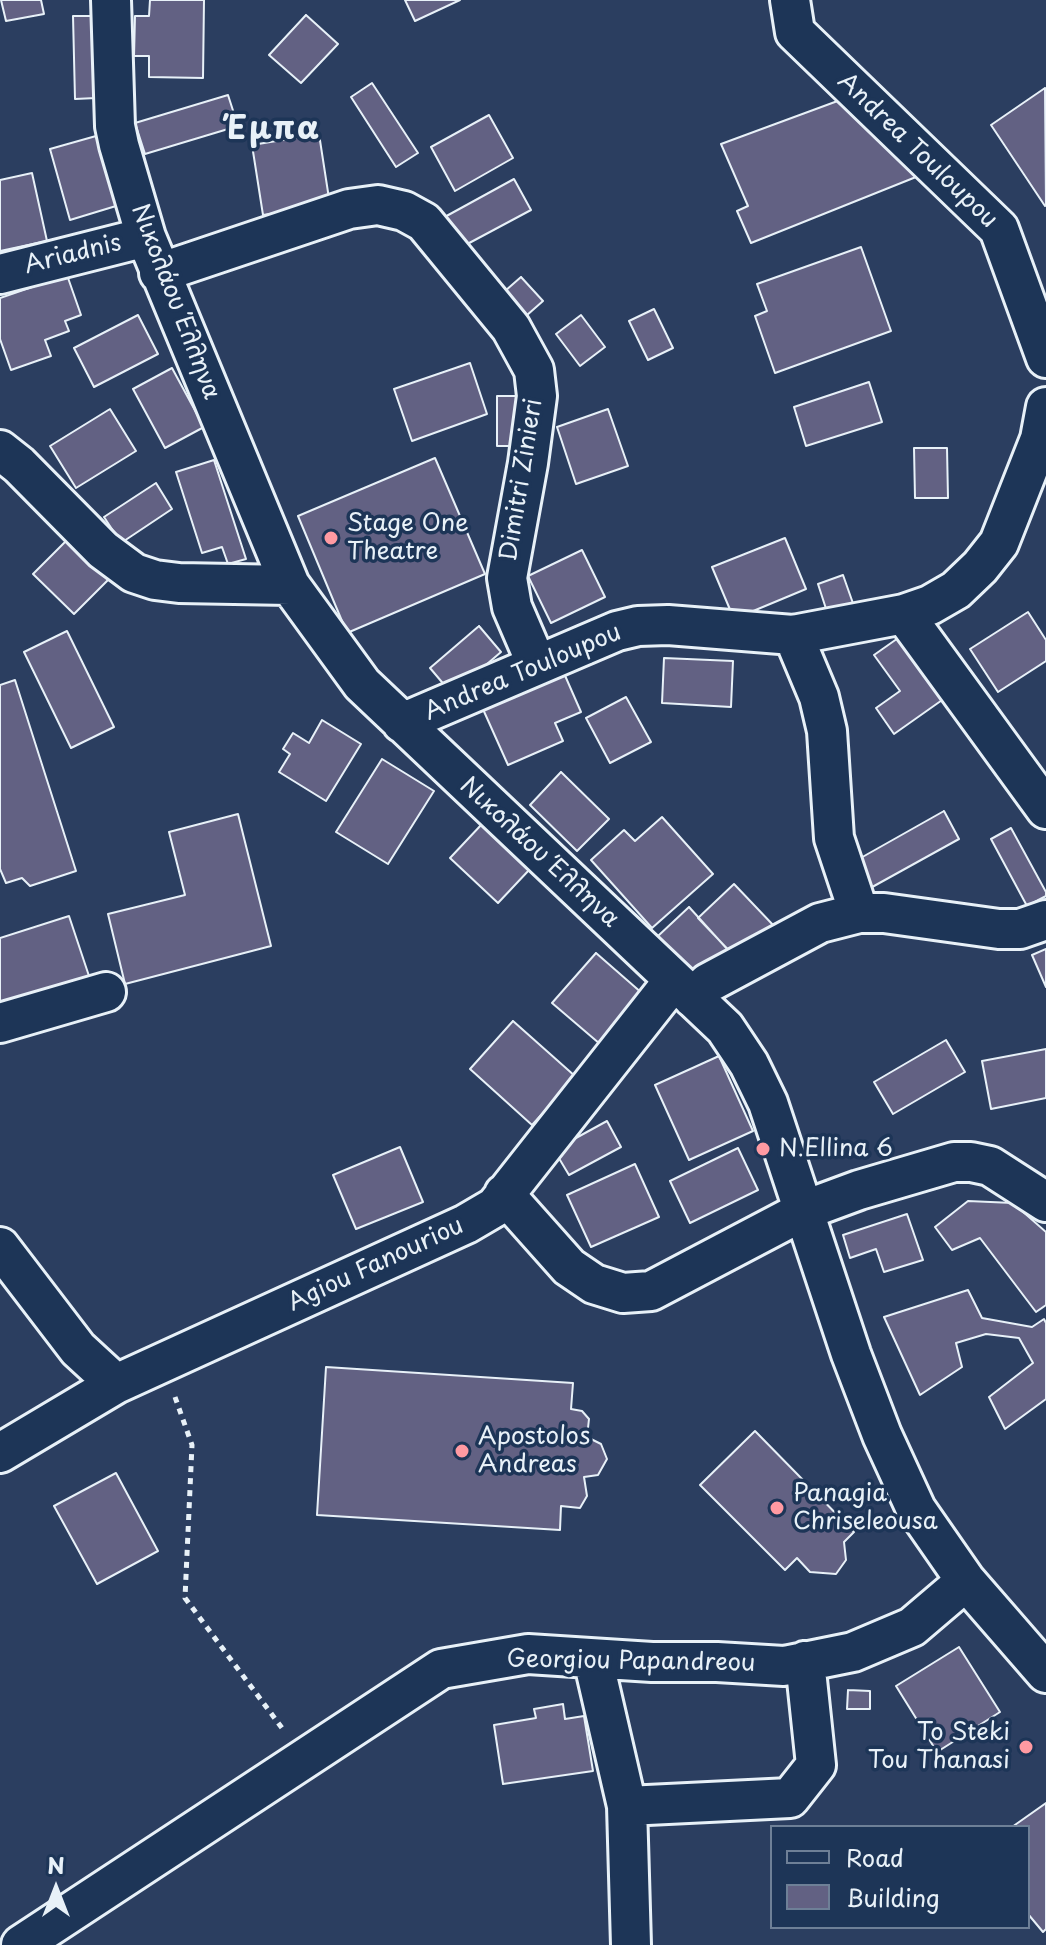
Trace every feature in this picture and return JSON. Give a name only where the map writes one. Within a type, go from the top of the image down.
[{"type":"street","name":"Νικολάου Έλληνα","points":[[111,0],[115,126],[146,237],[290,585],[362,684],[725,1028],[749,1064],[768,1103],[851,1354],[882,1435],[916,1509],[966,1581],[1046,1673]]},
{"type":"street","name":"Andrea Touloupou","points":[[790,0],[795,32],[999,229],[1046,358]]},
{"type":"street","name":"Dimitri Zinieri","points":[[159,273],[349,209],[378,205],[404,211],[424,222],[511,328],[534,370],[537,396],[507,578],[512,607],[537,665]]},
{"type":"street","name":"Ariadnis","points":[[0,274],[146,237]]},
{"type":"street","name":"Andrea Touloupou","points":[[402,723],[617,631],[638,626],[668,625],[793,635],[904,614],[930,605],[956,590],[999,543],[1040,439],[1046,407]]},
{"type":"street","points":[[0,450],[19,465],[103,550],[134,573],[179,583],[290,585]]},
{"type":"street","points":[[904,614],[1046,809]]},
{"type":"street","points":[[793,635],[819,697],[827,731],[834,838],[859,913]]},
{"type":"street","name":"Agiou Fanouriou","points":[[0,1453],[116,1384],[466,1224],[495,1207],[683,989],[708,983],[820,923],[859,913],[884,913],[999,929],[1020,929],[1046,920]]},
{"type":"street","points":[[0,1023],[106,992]]},
{"type":"street","points":[[504,1194],[569,1267],[594,1284],[623,1293],[651,1291],[805,1210],[859,1190],[954,1162],[990,1166],[1046,1202]]},
{"type":"street","points":[[0,1247],[78,1349],[116,1384]]},
{"type":"street","name":"Georgiou Papandreou","points":[[21,1945],[441,1669],[528,1654],[784,1666],[853,1652],[912,1627],[966,1581]]},
{"type":"street","points":[[593,1659],[627,1806],[631,1945]]},
{"type":"street","points":[[627,1806],[790,1798],[816,1765],[805,1661]]},
{"type":"path","points":[[163,1362],[192,1445],[185,1598],[304,1759]]},
{"type":"building","points":[[1,0],[41,0],[44,14],[6,21]]},
{"type":"building","points":[[150,0],[204,0],[203,78],[149,77],[149,56],[134,56],[135,16],[149,16]]},
{"type":"building","points":[[405,0],[460,0],[415,21]]},
{"type":"building","points":[[306,15],[338,44],[301,83],[269,55]]},
{"type":"building","points":[[73,16],[93,16],[96,98],[75,99]]},
{"type":"building","points":[[372,83],[418,153],[396,167],[351,97]]},
{"type":"building","points":[[1045,88],[1046,205],[1045,206],[991,125]]},
{"type":"building","points":[[228,95],[238,126],[145,154],[135,123]]},
{"type":"building","points":[[843,99],[916,177],[751,243],[737,211],[748,206],[721,144]]},
{"type":"building","points":[[489,115],[513,158],[455,191],[431,147]]},
{"type":"building","points":[[319,134],[330,205],[263,215],[252,145]]},
{"type":"building","points":[[96,136],[116,206],[70,220],[50,149]]},
{"type":"building","points":[[32,173],[47,241],[0,251],[0,180]]},
{"type":"building","points":[[514,179],[531,210],[458,249],[441,219]]},
{"type":"building","points":[[861,247],[891,331],[775,373],[755,316],[767,311],[757,284]]},
{"type":"building","points":[[67,275],[81,315],[65,321],[69,331],[45,340],[51,356],[11,370],[0,339],[0,298]]},
{"type":"building","points":[[521,277],[543,301],[518,323],[497,298]]},
{"type":"building","points":[[654,309],[673,348],[648,360],[629,321]]},
{"type":"building","points":[[138,315],[158,354],[94,387],[74,348]]},
{"type":"building","points":[[581,315],[605,347],[580,366],[556,334]]},
{"type":"building","points":[[470,363],[487,414],[412,441],[394,389]]},
{"type":"building","points":[[172,368],[204,427],[165,448],[133,389]]},
{"type":"building","points":[[869,382],[882,422],[806,446],[794,407]]},
{"type":"building","points":[[497,396],[519,396],[520,446],[497,446]]},
{"type":"building","points":[[110,409],[136,451],[76,488],[50,446]]},
{"type":"building","points":[[608,409],[628,466],[576,484],[557,427]]},
{"type":"building","points":[[914,448],[947,448],[948,498],[915,498]]},
{"type":"building","points":[[435,458],[485,574],[347,633],[298,516]]},
{"type":"building","points":[[214,460],[246,559],[228,564],[222,547],[202,553],[176,472]]},
{"type":"building","points":[[156,483],[172,509],[121,543],[104,517]]},
{"type":"building","points":[[72,535],[113,575],[74,614],[33,574]]},
{"type":"building","points":[[785,538],[806,589],[734,619],[712,567]]},
{"type":"building","points":[[582,550],[605,597],[551,623],[528,576]]},
{"type":"building","points":[[843,575],[855,609],[829,618],[818,584]]},
{"type":"building","points":[[1028,612],[1046,640],[1046,661],[998,692],[970,649]]},
{"type":"building","points":[[479,626],[501,652],[452,694],[430,668]]},
{"type":"building","points":[[67,631],[114,727],[71,748],[24,652]]},
{"type":"building","points":[[901,636],[945,698],[894,734],[876,708],[900,691],[874,655]]},
{"type":"building","points":[[664,658],[733,661],[731,707],[662,703]]},
{"type":"building","points":[[563,671],[581,712],[555,723],[563,741],[508,765],[482,707]]},
{"type":"building","points":[[15,680],[76,871],[30,886],[22,878],[6,883],[0,869],[0,685]]},
{"type":"building","points":[[626,697],[651,742],[610,763],[586,718]]},
{"type":"building","points":[[322,720],[361,744],[326,801],[279,772],[290,754],[283,749],[293,733],[309,743]]},
{"type":"building","points":[[382,759],[434,791],[388,864],[336,832]]},
{"type":"building","points":[[561,772],[609,819],[577,851],[530,805]]},
{"type":"building","points":[[944,811],[959,839],[865,891],[850,864]]},
{"type":"building","points":[[238,814],[271,946],[125,984],[108,914],[185,895],[169,832]]},
{"type":"building","points":[[662,817],[713,874],[652,928],[591,860],[624,830],[635,841]]},
{"type":"building","points":[[482,824],[530,869],[498,903],[450,858]]},
{"type":"building","points":[[1011,828],[1046,892],[1046,896],[1027,906],[991,839]]},
{"type":"building","points":[[734,884],[774,926],[738,960],[698,918]]},
{"type":"building","points":[[689,907],[728,950],[698,979],[658,936]]},
{"type":"building","points":[[69,916],[92,985],[0,1014],[0,938]]},
{"type":"building","points":[[1046,949],[1046,987],[1032,955]]},
{"type":"building","points":[[596,953],[643,994],[600,1044],[552,1003]]},
{"type":"building","points":[[513,1021],[576,1077],[532,1125],[470,1069]]},
{"type":"building","points":[[946,1040],[965,1072],[893,1114],[874,1082]]},
{"type":"building","points":[[1046,1049],[1046,1098],[991,1109],[982,1061]]},
{"type":"building","points":[[719,1056],[753,1131],[689,1160],[655,1085]]},
{"type":"building","points":[[607,1121],[621,1147],[569,1175],[554,1150]]},
{"type":"building","points":[[400,1147],[423,1202],[356,1229],[333,1175]]},
{"type":"building","points":[[738,1148],[758,1190],[690,1223],[670,1181]]},
{"type":"building","points":[[635,1164],[659,1217],[591,1247],[567,1195]]},
{"type":"building","points":[[968,1201],[1013,1203],[1046,1232],[1046,1305],[1036,1312],[980,1238],[952,1250],[935,1227]]},
{"type":"building","points":[[907,1214],[923,1260],[884,1272],[876,1249],[850,1258],[843,1235]]},
{"type":"building","points":[[968,1290],[982,1318],[1032,1327],[1044,1319],[1046,1323],[1046,1399],[1005,1429],[989,1397],[1033,1363],[1019,1338],[986,1334],[956,1343],[962,1367],[920,1395],[884,1317]]},
{"type":"building","name":"Apostolos Andreas","points":[[326,1367],[573,1383],[571,1409],[582,1411],[589,1419],[587,1437],[601,1444],[607,1459],[598,1475],[584,1477],[587,1496],[580,1508],[561,1506],[560,1530],[317,1515]]},
{"type":"building","name":"Panagia Chriseleousa","points":[[755,1431],[854,1532],[844,1542],[846,1560],[836,1574],[810,1572],[797,1558],[785,1570],[700,1485]]},
{"type":"building","points":[[116,1473],[158,1551],[97,1584],[54,1506]]},
{"type":"building","points":[[959,1647],[1000,1712],[937,1752],[896,1686]]},
{"type":"building","points":[[848,1690],[870,1691],[870,1709],[847,1709]]},
{"type":"building","points":[[563,1704],[565,1719],[584,1716],[593,1771],[503,1784],[494,1725],[536,1718],[534,1709]]},
{"type":"building","points":[[1046,1803],[1046,1929],[1043,1932],[1030,1916],[1030,1825],[1015,1825]]},
{"type":"place","name":"Stage One Theatre","points":[[331,538]]},
{"type":"place","name":"N.Ellina 6","points":[[763,1149]]},
{"type":"place","name":"Apostolos Andreas","points":[[462,1451]]},
{"type":"place","name":"Panagia Chriseleousa","points":[[777,1508]]},
{"type":"place","name":"To Steki Tou Thanasi","points":[[1026,1747]]},
{"type":"district","name":"Έμπα","points":[[274,130]]}]
